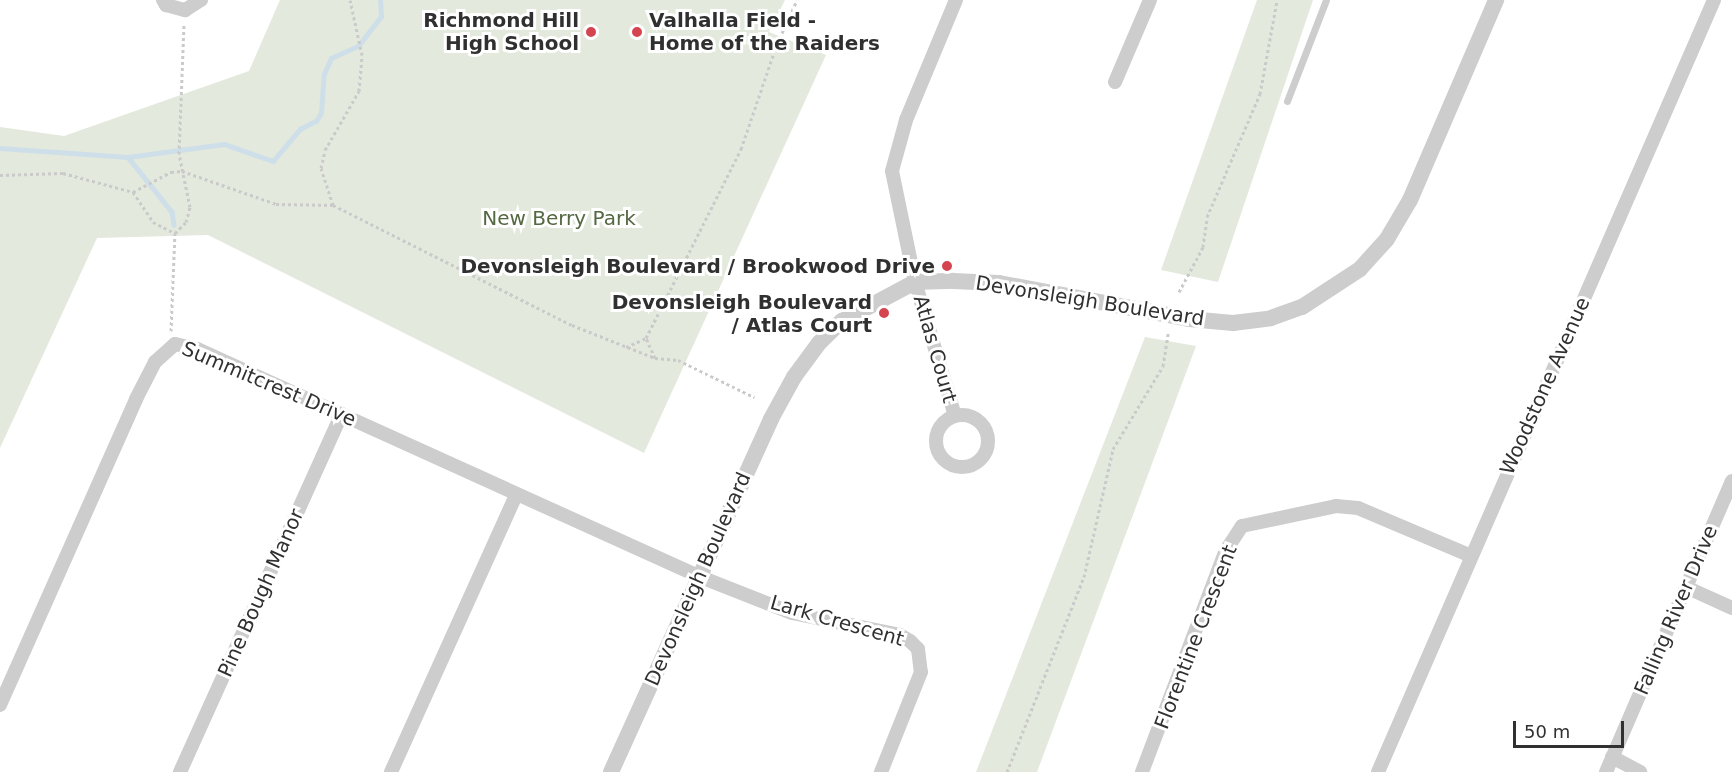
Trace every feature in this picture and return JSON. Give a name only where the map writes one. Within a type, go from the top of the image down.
[{"type":"street","points":[[163,0],[185,10],[201,0]]},
{"type":"street","name":"Atlas Court","points":[[955,416],[915,282],[892,171],[896,147],[957,0]]},
{"type":"street","points":[[1115,82],[1150,0]]},
{"type":"street","name":"Devonsleigh Boulevard","points":[[611,772],[771,419],[819,342],[842,321],[915,282],[999,283],[1189,319],[1233,323],[1271,318],[1302,307],[1360,269],[1387,239],[1410,200],[1496,0]]},
{"type":"street","name":"Woodstone Avenue","points":[[1378,772],[1714,0]]},
{"type":"street","name":"Summitcrest Drive","points":[[0,705],[136,399],[155,362],[174,344],[197,349],[698,576]]},
{"type":"street","name":"Pine Bough Manor","points":[[180,772],[342,414]]},
{"type":"street","name":"Falling River Drive","points":[[1606,772],[1688,588],[1732,481]]},
{"type":"street","points":[[391,772],[516,495]]},
{"type":"street","name":"Florentine Crescent","points":[[1142,772],[1224,552],[1242,526],[1336,506],[1358,508],[1471,556]]},
{"type":"street","name":"Lark Crescent","points":[[698,576],[792,613],[900,635],[918,649],[921,672],[881,772]]},
{"type":"street","points":[[1688,588],[1732,608]]},
{"type":"street","points":[[1612,757],[1640,772]]},
{"type":"lane","points":[[1287,100],[1326,0]]},
{"type":"path","points":[[333,205],[321,168],[326,150],[359,91],[362,55],[350,0]]},
{"type":"path","points":[[626,347],[646,338],[741,149],[777,44],[797,0]]},
{"type":"path","points":[[1179,292],[1203,247],[1207,217],[1260,94],[1277,0]]},
{"type":"path","points":[[170,347],[175,233],[186,222],[189,207],[179,154],[185,10]]},
{"type":"path","points":[[0,175],[63,173],[133,192],[144,190],[163,176],[182,171],[276,204],[333,205],[572,325],[655,358],[678,360],[754,397]]},
{"type":"path","points":[[133,192],[153,222],[175,233]]},
{"type":"path","points":[[1007,772],[1084,577],[1113,449],[1163,366],[1168,333]]},
{"type":"path","points":[[646,338],[655,358]]},
{"type":"green space","name":"New Berry Park","points":[[280,0],[785,0],[769,32],[826,55],[644,453],[208,235],[97,238],[0,448],[0,127],[64,136],[249,71]]},
{"type":"green space","points":[[1257,0],[1313,0],[1218,282],[1161,270]]},
{"type":"green space","points":[[1145,337],[1196,346],[1037,772],[976,772]]},
{"type":"waterway","points":[[0,148],[128,157],[224,144],[273,161],[300,129],[316,121],[321,113],[324,74],[331,58],[358,46],[381,17],[380,0]]},
{"type":"waterway","points":[[128,157],[172,212],[174,225]]},
{"type":"place","name":"Richmond Hill High School","points":[[591,32]]},
{"type":"place","name":"Valhalla Field - Home of the Raiders","points":[[637,32]]},
{"type":"place","name":"Devonsleigh Boulevard / Brookwood Drive","points":[[947,266]]},
{"type":"place","name":"Devonsleigh Boulevard / Atlas Court","points":[[884,313]]}]
